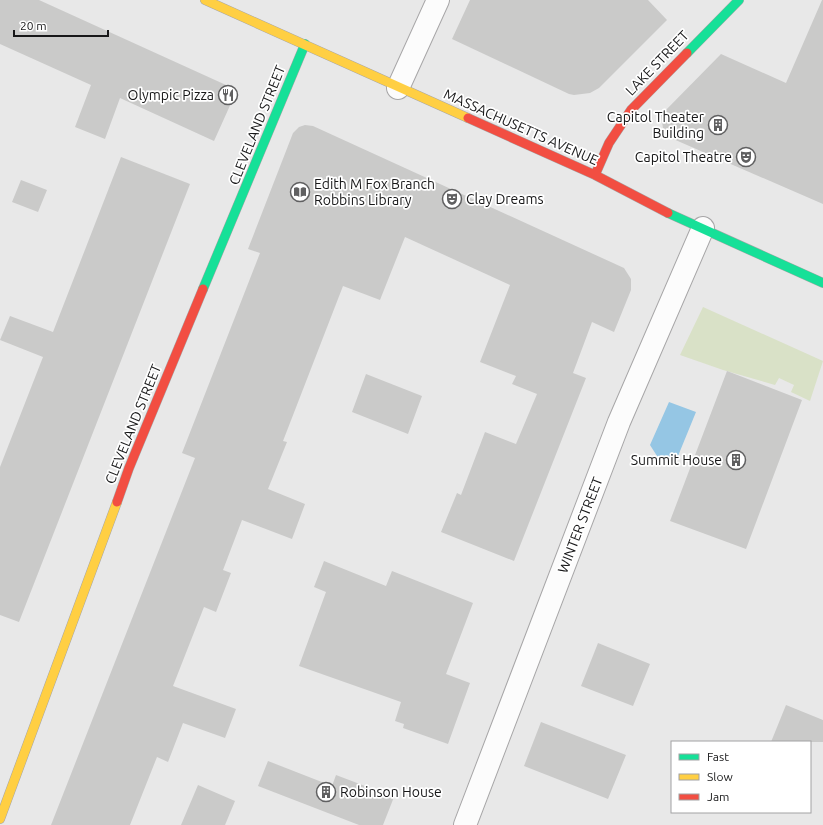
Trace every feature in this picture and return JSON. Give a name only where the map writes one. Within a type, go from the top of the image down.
[{"type":"main road","name":"MASSACHUSETTS AVENUE","points":[[205,0],[595,176],[670,214],[823,283]]},
{"type":"main road","name":"LAKE STREET","points":[[595,176],[609,143],[631,110],[739,0]]},
{"type":"main road","name":"CLEVELAND STREET","points":[[0,819],[129,468],[305,44]]},
{"type":"street","points":[[398,88],[438,0]]},
{"type":"street","name":"WINTER STREET","points":[[465,825],[619,422],[703,228]]},
{"type":"green space","points":[[703,307],[823,361],[810,401],[791,392],[794,385],[779,378],[775,385],[723,370],[680,355]]},
{"type":"water","points":[[669,402],[696,412],[678,456],[664,459],[662,462],[656,461],[657,456],[650,445]]},
{"type":"building","points":[[0,0],[39,0],[237,90],[214,141],[120,98],[105,139],[75,127],[91,85],[0,44]]},
{"type":"building","points":[[470,0],[648,0],[667,20],[599,88],[590,93],[574,95],[452,39]]},
{"type":"building","name":"Capitol Theater Building","points":[[822,0],[823,204],[664,135],[661,115],[721,54],[786,83]]},
{"type":"building","points":[[305,125],[313,126],[624,268],[631,279],[631,290],[614,332],[592,322],[573,373],[586,378],[514,561],[441,532],[457,493],[461,495],[485,432],[516,444],[537,394],[512,384],[516,376],[480,362],[510,285],[405,237],[380,300],[343,286],[283,441],[287,442],[268,489],[305,504],[292,539],[242,520],[223,570],[231,573],[216,612],[204,607],[173,686],[236,709],[225,738],[183,723],[168,762],[157,757],[130,825],[51,825],[195,458],[182,453],[260,253],[248,249],[293,133],[299,127]]},
{"type":"building","points":[[121,157],[190,184],[19,622],[0,615],[0,467],[43,357],[0,340],[10,316],[53,332]]},
{"type":"building","points":[[21,180],[47,190],[38,212],[12,202]]},
{"type":"building","name":"Summit House","points":[[727,371],[802,400],[746,549],[670,521]]},
{"type":"building","points":[[366,374],[422,396],[408,434],[352,412]]},
{"type":"building","points":[[324,561],[386,586],[392,571],[473,603],[446,674],[470,683],[448,744],[403,728],[404,724],[395,721],[401,702],[299,666],[326,592],[314,587]]},
{"type":"building","points":[[598,643],[650,664],[633,706],[581,686]]},
{"type":"building","points":[[786,705],[823,720],[823,742],[771,741]]},
{"type":"building","points":[[541,722],[626,755],[608,799],[524,766]]},
{"type":"building","name":"Robinson House","points":[[268,761],[332,786],[336,775],[394,797],[383,825],[359,825],[258,786]]},
{"type":"building","points":[[198,785],[235,801],[225,825],[181,825]]},
{"type":"traffic: fast","points":[[687,53],[739,0]]},
{"type":"traffic: fast","points":[[203,289],[305,44]]},
{"type":"traffic: fast","points":[[668,213],[823,283]]},
{"type":"traffic: slow","points":[[205,0],[468,118]]},
{"type":"traffic: slow","points":[[0,819],[117,502]]},
{"type":"traffic: jam","points":[[595,175],[609,143],[631,110],[687,53]]},
{"type":"traffic: jam","points":[[468,118],[595,175],[668,213]]},
{"type":"traffic: jam","points":[[117,502],[129,468],[203,289]]},
{"type":"place","name":"Olympic Pizza","points":[[228,95]]},
{"type":"place","name":"Capitol Theater Building","points":[[718,125]]},
{"type":"place","name":"Capitol Theatre","points":[[746,157]]},
{"type":"place","name":"Edith M Fox Branch Robbins Library","points":[[300,192]]},
{"type":"place","name":"Clay Dreams","points":[[452,199]]},
{"type":"place","name":"Summit House","points":[[736,460]]},
{"type":"place","name":"Robinson House","points":[[326,792]]}]
